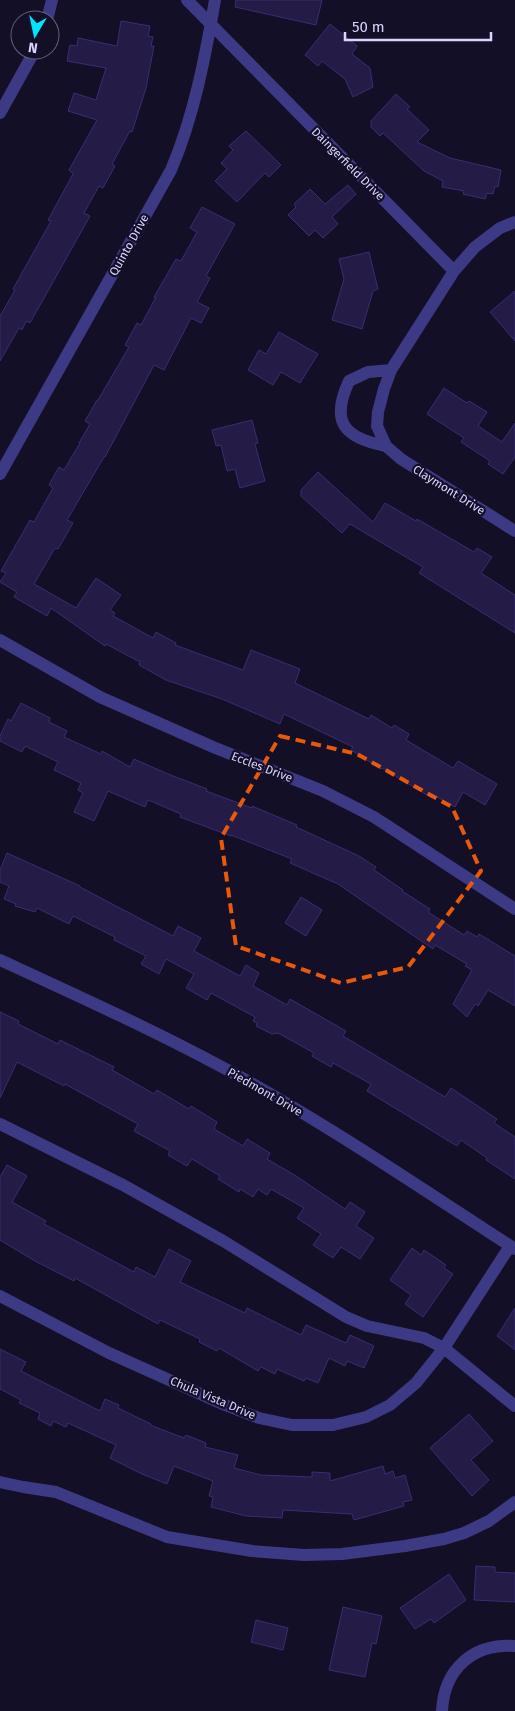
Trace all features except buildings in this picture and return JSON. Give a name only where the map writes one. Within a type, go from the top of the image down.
[{"type":"street","name":"Daingerfield Drive","points":[[187,0],[454,271]]},
{"type":"street","name":"Quinto Drive","points":[[0,474],[171,170],[183,143],[194,106],[215,0]]},
{"type":"street","points":[[0,113],[29,60]]},
{"type":"street","points":[[386,446],[377,426],[378,412],[391,370],[454,271],[475,247],[500,228],[515,222]]},
{"type":"street","name":"Claymont Drive","points":[[391,370],[368,372],[349,381],[344,393],[341,410],[344,425],[353,436],[367,442],[386,446],[401,459],[515,531]]},
{"type":"street","name":"Eccles Drive","points":[[0,640],[100,697],[205,744],[323,791],[374,817],[515,909]]},
{"type":"street","name":"Piedmont Drive","points":[[0,960],[135,1023],[223,1068],[324,1126],[512,1248]]},
{"type":"street","points":[[0,1124],[123,1185],[225,1242],[346,1317],[367,1326],[424,1338],[444,1348],[515,1406]]},
{"type":"street","name":"Chula Vista Drive","points":[[0,1296],[108,1353],[225,1405],[259,1418],[292,1425],[333,1426],[366,1417],[390,1405],[416,1384],[444,1348],[512,1248]]},
{"type":"street","points":[[0,1482],[56,1492],[167,1537],[252,1550],[304,1555],[342,1554],[444,1539],[464,1533],[489,1521],[515,1502]]},
{"type":"street","points":[[442,1711],[448,1687],[456,1670],[469,1656],[489,1648],[515,1646]]},
{"type":"highlighted area","points":[[280,736],[357,754],[452,807],[481,871],[408,967],[341,983],[236,946],[221,838]]}]
